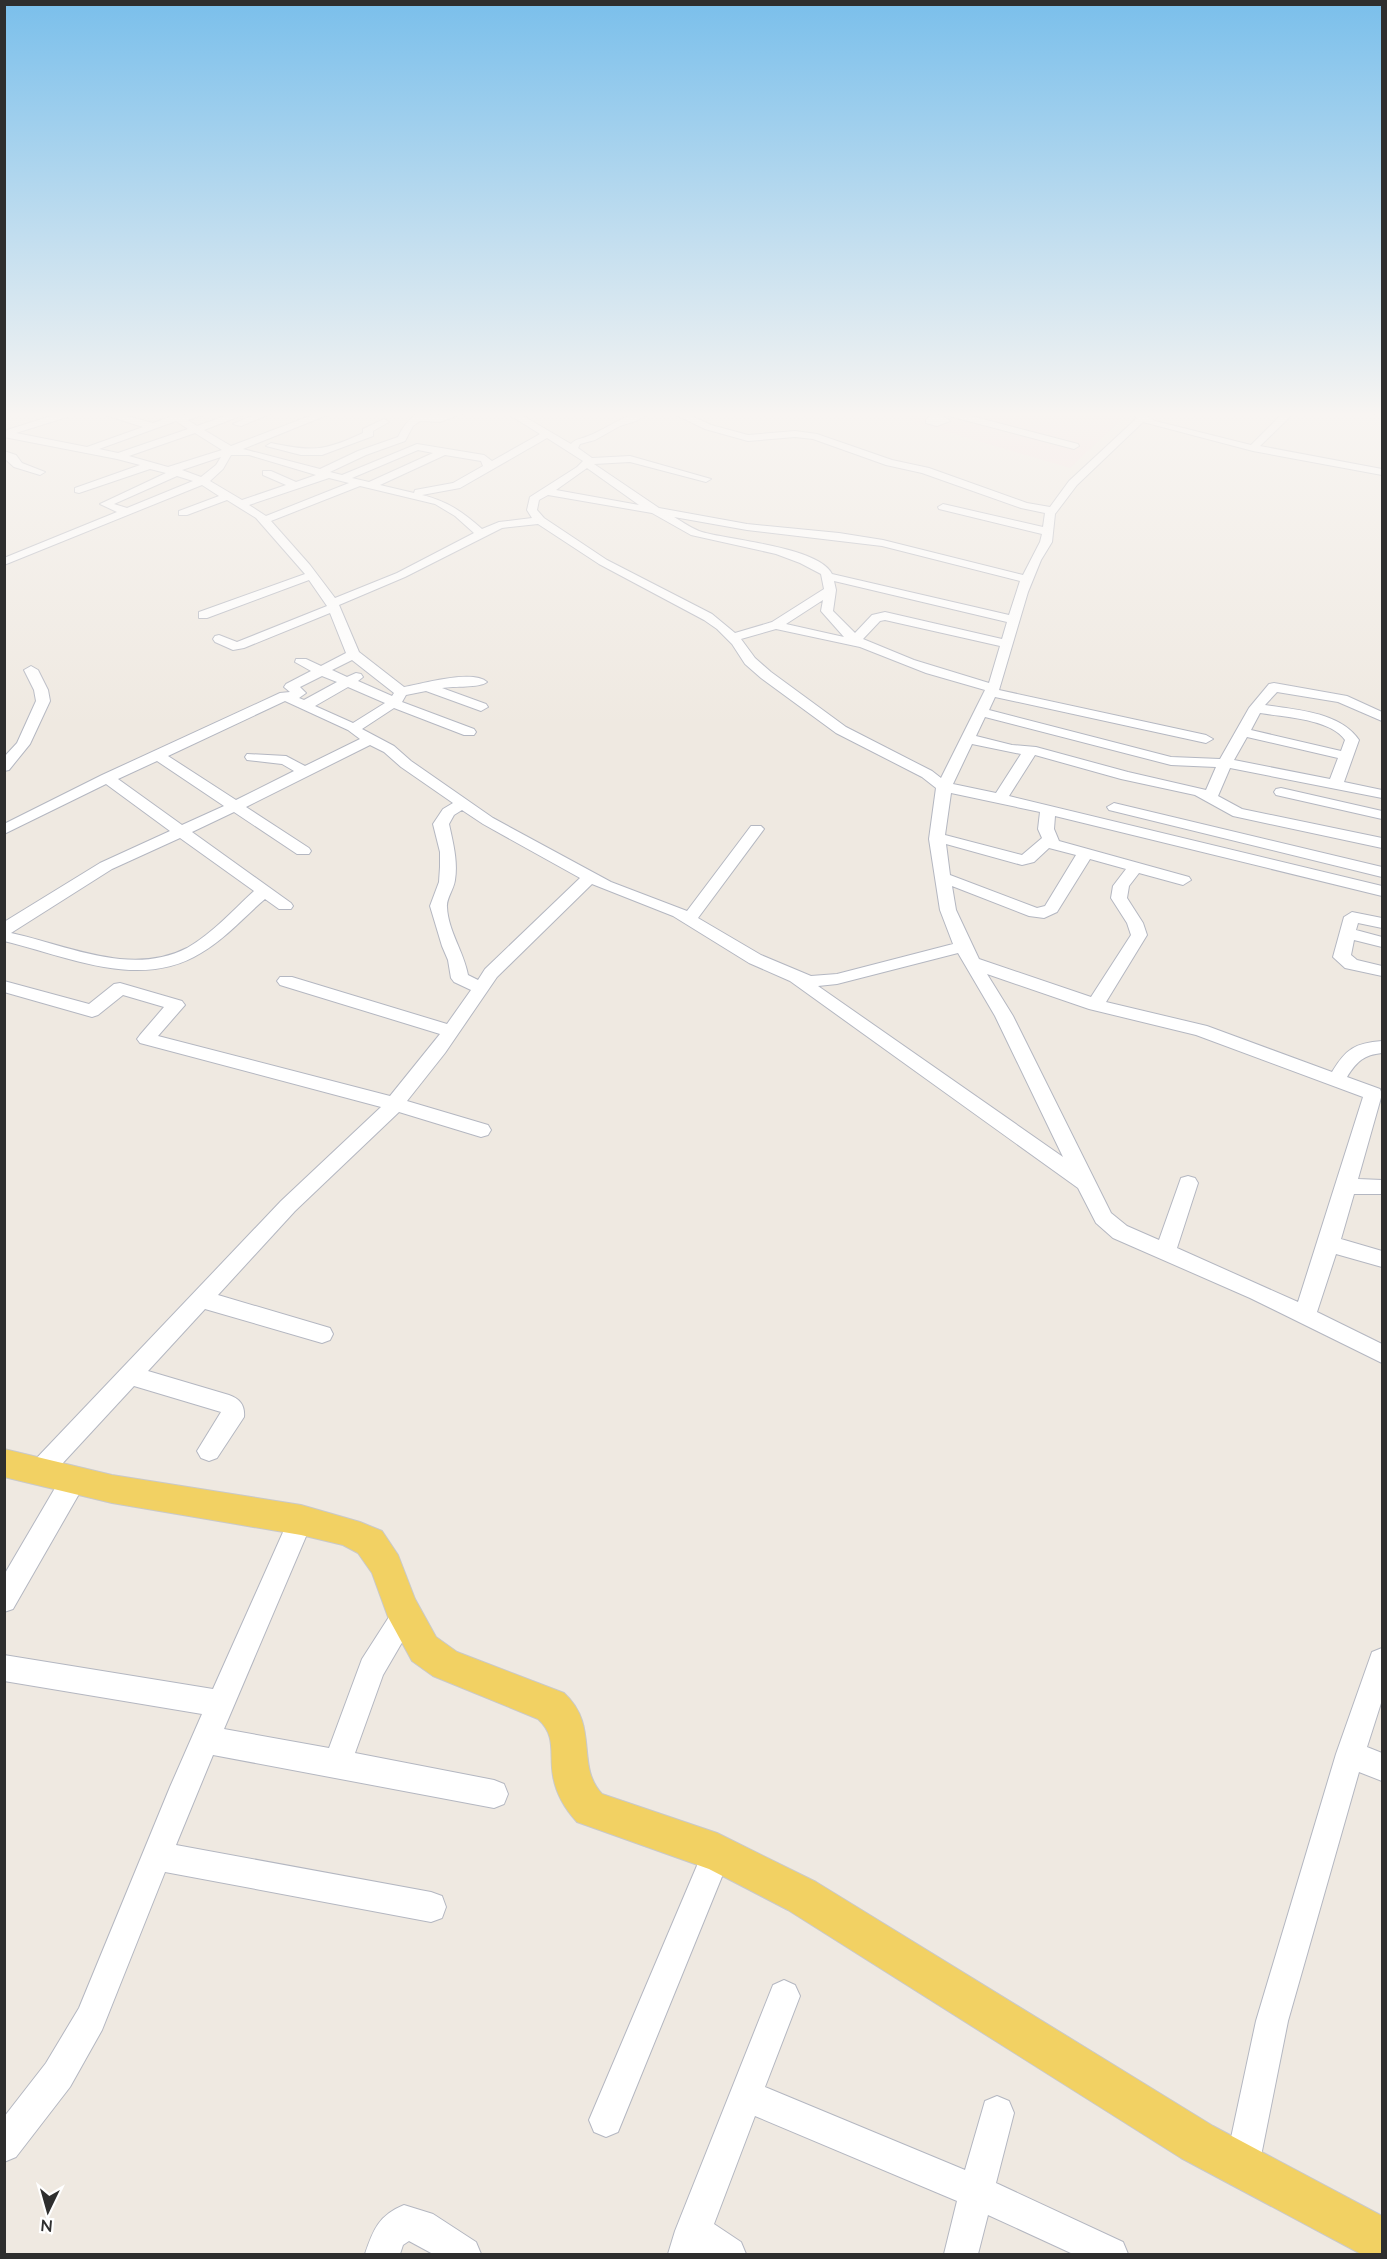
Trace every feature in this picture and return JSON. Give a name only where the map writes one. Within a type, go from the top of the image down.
[{"type":"main road","points":[[39,1471],[112,1489],[301,1520],[348,1532],[370,1542],[386,1566],[405,1615],[424,1648],[445,1664],[551,1706],[563,1718],[567,1734],[570,1780],[580,1800],[590,1809],[717,1852],[802,1896],[1197,2142],[1383,2241]]},
{"type":"street","points":[[4,562],[116,516]]},
{"type":"street","points":[[259,516],[312,575],[333,605],[352,654],[376,673],[396,699]]},
{"type":"street","points":[[264,520],[274,516]]},
{"type":"street","points":[[462,516],[481,534]]},
{"type":"street","points":[[537,516],[603,562],[708,617],[732,638],[766,675],[841,730],[927,774],[944,787],[1000,798],[1383,891]]},
{"type":"street","points":[[666,516],[697,534],[750,544],[816,565],[826,572],[827,576],[830,590],[827,611],[836,624],[861,643]]},
{"type":"street","points":[[685,516],[768,530],[839,536],[883,543],[1026,579]]},
{"type":"street","points":[[983,516],[1048,532]]},
{"type":"street","points":[[1050,516],[1046,542],[1026,579],[993,690],[944,787],[937,837],[948,910],[967,955],[1004,1016],[1103,1218],[1120,1232],[1258,1292],[1383,1354]]},
{"type":"street","points":[[219,639],[233,646],[240,645],[401,575],[500,525],[540,520]]},
{"type":"street","points":[[202,615],[312,575]]},
{"type":"street","points":[[827,576],[980,614],[1014,620]]},
{"type":"street","points":[[732,638],[776,625],[830,590]]},
{"type":"street","points":[[861,643],[876,618],[885,616],[1007,644]]},
{"type":"street","points":[[776,625],[861,643],[910,664],[993,690],[1206,739]]},
{"type":"street","points":[[290,698],[299,693],[291,687],[352,654]]},
{"type":"street","points":[[301,662],[396,699],[469,732]]},
{"type":"street","points":[[4,767],[23,744],[43,701],[41,690],[31,670]]},
{"type":"street","points":[[304,706],[376,673]]},
{"type":"street","points":[[354,728],[396,699],[425,686],[457,681],[480,682]]},
{"type":"street","points":[[318,712],[354,684]]},
{"type":"street","points":[[425,686],[481,707]]},
{"type":"street","points":[[1211,796],[1242,732],[1256,708],[1274,687],[1342,699],[1383,717]]},
{"type":"street","points":[[4,830],[108,778],[285,696],[354,728],[355,731],[389,748],[406,764],[488,821],[605,885],[633,894],[689,919],[755,959],[795,977],[811,981],[837,979],[967,955],[1095,1005],[1201,1030],[1369,1091],[1374,1097],[1305,1315]]},
{"type":"street","points":[[1256,708],[1323,721],[1337,726],[1350,736],[1352,740],[1336,784]]},
{"type":"street","points":[[981,712],[1179,763],[1225,763],[1383,794]]},
{"type":"street","points":[[1144,754],[1158,728]]},
{"type":"street","points":[[1242,732],[1346,756]]},
{"type":"street","points":[[4,930],[106,866],[234,807],[371,739]]},
{"type":"street","points":[[970,739],[1030,751],[1211,796],[1228,810],[1383,843]]},
{"type":"street","points":[[1000,798],[1030,751]]},
{"type":"street","points":[[157,755],[303,851]]},
{"type":"street","points":[[252,757],[286,760],[305,772]]},
{"type":"street","points":[[1277,820],[1281,792],[1288,776]]},
{"type":"street","points":[[1368,790],[1382,777]]},
{"type":"street","points":[[108,778],[285,906]]},
{"type":"street","points":[[1281,792],[1383,815]]},
{"type":"street","points":[[462,804],[448,812],[441,824],[448,852],[448,867],[447,882],[438,906],[450,946],[457,960],[460,978],[481,988]]},
{"type":"street","points":[[1114,807],[1383,872]]},
{"type":"street","points":[[1048,810],[1046,823],[1049,840],[1056,846],[1183,880]]},
{"type":"street","points":[[689,919],[756,829]]},
{"type":"street","points":[[937,837],[1022,860],[1028,859],[1049,840]]},
{"type":"street","points":[[942,877],[988,893],[1023,910],[1044,913],[1051,909],[1085,854]]},
{"type":"street","points":[[1095,1005],[1139,934],[1138,926],[1123,908],[1119,897],[1119,890],[1135,868]]},
{"type":"street","points":[[4,1600],[39,1471],[288,1206],[394,1104],[451,1031],[491,973],[590,877]]},
{"type":"street","points":[[4,936],[92,959],[137,966],[158,964],[194,951],[264,891]]},
{"type":"street","points":[[1383,923],[1352,917],[1342,957],[1351,964],[1383,971]]},
{"type":"street","points":[[1347,933],[1383,942]]},
{"type":"street","points":[[795,977],[1088,1185]]},
{"type":"street","points":[[286,981],[451,1031]]},
{"type":"street","points":[[4,986],[92,1011],[120,987],[176,1005],[146,1039],[394,1104],[481,1130]]},
{"type":"street","points":[[1337,1080],[1349,1059],[1358,1050],[1383,1047]]},
{"type":"street","points":[[1165,1252],[1188,1183]]},
{"type":"street","points":[[1347,1186],[1383,1187]]},
{"type":"street","points":[[1329,1244],[1383,1259]]},
{"type":"street","points":[[200,1299],[322,1335]]},
{"type":"street","points":[[130,1375],[230,1404],[233,1408],[232,1417],[209,1451]]},
{"type":"street","points":[[4,2145],[58,2075],[91,2019],[156,1856],[301,1520]]},
{"type":"street","points":[[337,1764],[372,1668],[405,1615]]},
{"type":"street","points":[[1242,2166],[1272,2021],[1350,1754],[1383,1661]]},
{"type":"street","points":[[4,1668],[220,1704]]},
{"type":"street","points":[[206,1739],[494,1794]]},
{"type":"street","points":[[1350,1754],[1383,1767]]},
{"type":"street","points":[[606,2120],[717,1852]]},
{"type":"street","points":[[156,1856],[431,1907]]},
{"type":"street","points":[[729,2254],[688,2243],[784,1996]]},
{"type":"street","points":[[746,2096],[976,2192],[1111,2254]]},
{"type":"street","points":[[961,2254],[997,2114]]},
{"type":"street","points":[[382,2254],[391,2233],[404,2222],[421,2226],[464,2254]]}]
